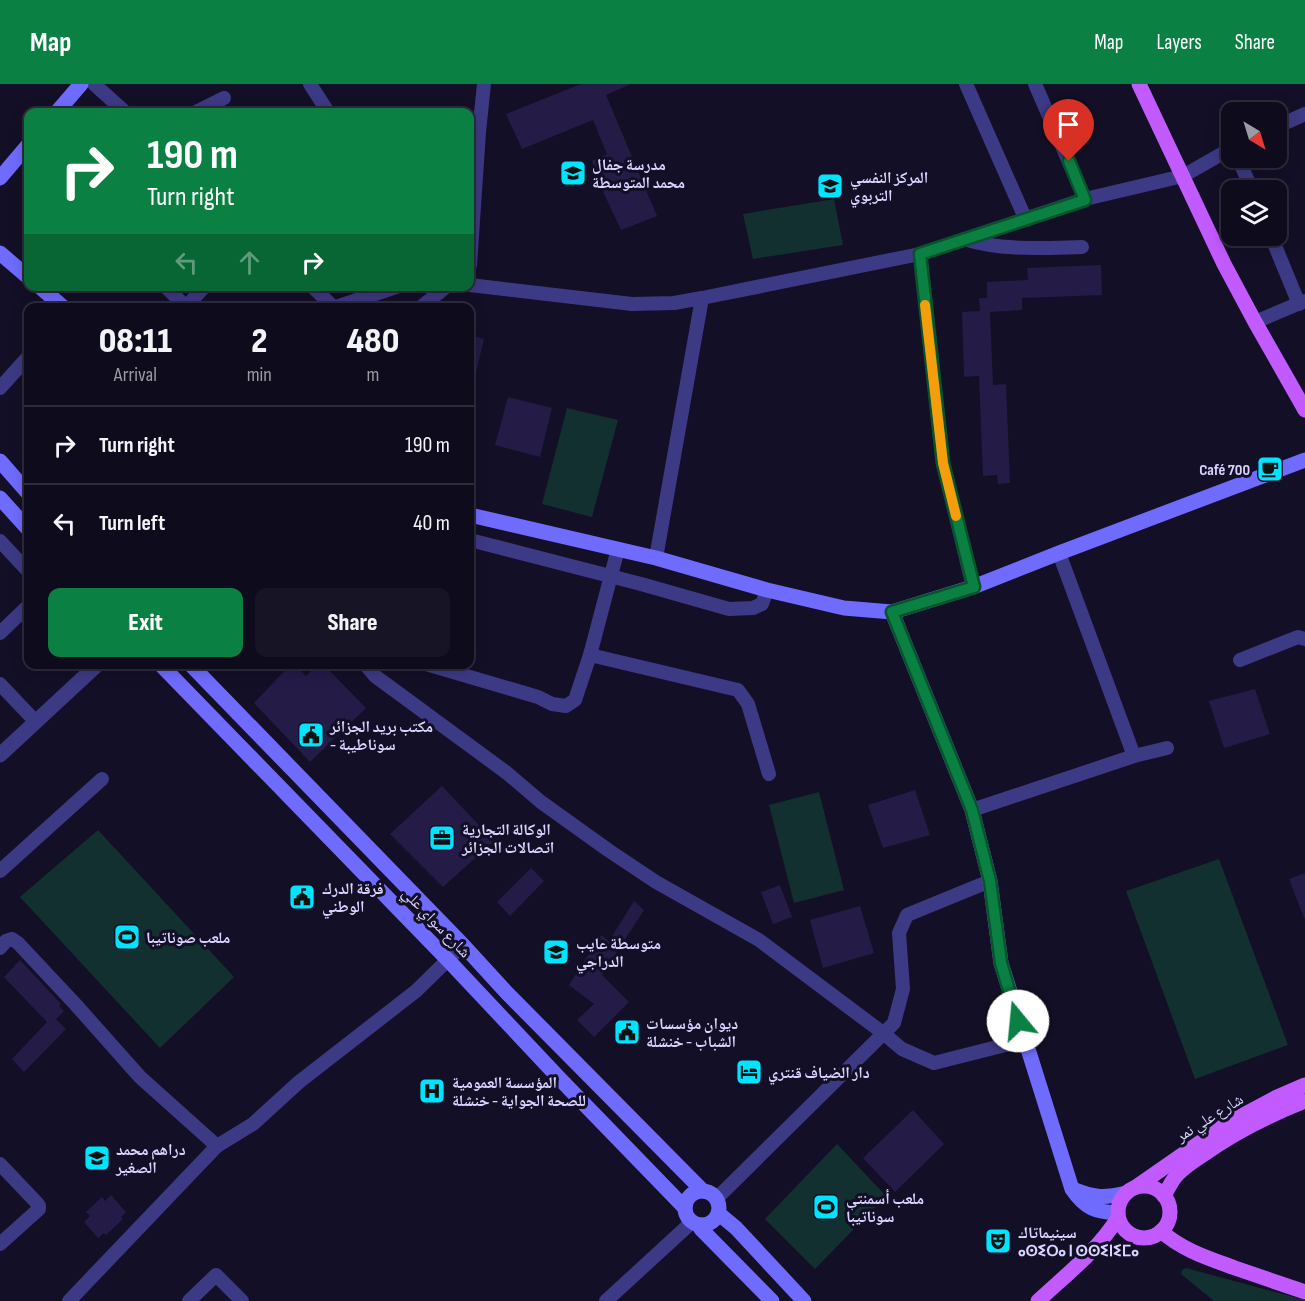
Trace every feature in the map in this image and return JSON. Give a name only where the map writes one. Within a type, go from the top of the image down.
[{"type":"main road","points":[[60,108],[81,84]]},
{"type":"main road","points":[[1139,84],[1224,264],[1305,410]]},
{"type":"main road","points":[[0,178],[24,150]]},
{"type":"main road","points":[[0,253],[24,274]]},
{"type":"main road","points":[[45,291],[58,303]]},
{"type":"main road","points":[[474,516],[656,558],[767,590],[844,608],[892,612],[974,587],[1305,460]]},
{"type":"main road","points":[[0,461],[24,487]]},
{"type":"main road","points":[[0,498],[24,525]]},
{"type":"main road","points":[[892,612],[972,810],[990,881],[1001,963],[1072,1189],[1090,1207],[1118,1216]]},
{"type":"main road","name":"شارع سواي علي","points":[[164,669],[448,960],[701,1229],[772,1301]]},
{"type":"main road","name":"شارع سواي علي","points":[[195,669],[712,1201],[804,1301]]},
{"type":"main road","points":[[258,764],[273,750]]},
{"type":"main road","name":"شارع علي نمر","points":[[1131,1190],[1228,1123],[1305,1085]]},
{"type":"main road","name":"شارع علي نمر","points":[[1164,1196],[1181,1171],[1210,1150],[1269,1115],[1305,1101]]},
{"type":"main road","points":[[1072,1189],[1090,1196],[1113,1196],[1131,1190],[1144,1186],[1152,1187],[1164,1196],[1170,1210],[1166,1226],[1155,1236],[1140,1238],[1126,1231],[1121,1225],[1118,1206],[1131,1190]]},
{"type":"main road","points":[[696,1192],[712,1201],[714,1220],[710,1223],[693,1218],[686,1201],[696,1192]]},
{"type":"main road","points":[[1038,1301],[1095,1249],[1108,1234],[1118,1216]]},
{"type":"main road","points":[[1161,1231],[1183,1248],[1305,1292]]},
{"type":"street","points":[[94,84],[121,108]]},
{"type":"street","points":[[310,84],[325,108]]},
{"type":"street","points":[[474,132],[484,84]]},
{"type":"street","points":[[966,84],[1026,219]]},
{"type":"street","points":[[1035,84],[1085,200]]},
{"type":"street","points":[[204,108],[224,98]]},
{"type":"street","points":[[1287,122],[1305,114]]},
{"type":"street","points":[[474,285],[632,304],[674,303],[920,254],[1085,200],[1184,176],[1221,154]]},
{"type":"street","points":[[964,239],[980,244],[1016,249],[1082,247]]},
{"type":"street","points":[[1255,322],[1302,302],[1276,246]]},
{"type":"street","points":[[920,254],[943,463],[974,587]]},
{"type":"street","points":[[170,291],[182,303]]},
{"type":"street","points":[[190,303],[200,291]]},
{"type":"street","points":[[317,291],[329,303]]},
{"type":"street","points":[[346,303],[383,291]]},
{"type":"street","points":[[426,303],[441,291]]},
{"type":"street","points":[[656,558],[702,298]]},
{"type":"street","points":[[0,388],[24,361]]},
{"type":"street","points":[[0,541],[24,567]]},
{"type":"street","points":[[474,541],[729,609],[753,608],[762,604],[767,590]]},
{"type":"street","points":[[443,669],[538,697],[552,704],[566,706],[575,700],[590,655],[618,549]]},
{"type":"street","points":[[1059,553],[1134,756]]},
{"type":"street","points":[[0,633],[24,610]]},
{"type":"street","points":[[1240,660],[1298,637],[1305,639]]},
{"type":"street","points":[[590,655],[738,690],[748,704],[770,774]]},
{"type":"street","points":[[0,755],[92,669]]},
{"type":"street","points":[[369,669],[375,676],[507,773],[541,802],[608,850],[664,887],[759,940],[902,1049],[934,1063],[1024,1040]]},
{"type":"street","points":[[0,684],[35,721]]},
{"type":"street","points":[[972,810],[1134,756],[1167,748]]},
{"type":"street","points":[[0,871],[102,779]]},
{"type":"street","points":[[712,1201],[894,1023],[903,989],[899,933],[907,915],[990,881]]},
{"type":"street","points":[[0,948],[6,941],[12,939],[18,942],[140,1077],[217,1146]]},
{"type":"street","points":[[69,1301],[217,1146],[252,1124],[298,1082],[416,991],[463,945]]},
{"type":"street","points":[[0,1164],[39,1206],[39,1209],[0,1244]]},
{"type":"street","points":[[606,1301],[693,1218]]},
{"type":"street","points":[[189,1301],[216,1275],[242,1301]]},
{"type":"green space","points":[[834,199],[843,245],[753,259],[743,214]]},
{"type":"green space","points":[[567,408],[618,420],[592,517],[542,504]]},
{"type":"green space","points":[[819,792],[844,890],[794,903],[769,805]]},
{"type":"green space","name":"ملعب صوناتيبا","points":[[98,830],[234,977],[160,1048],[20,897]]},
{"type":"green space","points":[[1219,859],[1288,1045],[1195,1079],[1126,891]]},
{"type":"green space","name":"ملعب أسمنتي سوناتيبا","points":[[837,1144],[886,1196],[815,1269],[765,1219]]},
{"type":"green space","points":[[1186,1268],[1305,1301],[1214,1301],[1181,1274]]},
{"type":"building","points":[[581,84],[631,84],[606,95],[657,216],[621,230],[592,161],[607,154],[593,120],[522,149],[506,114]]},
{"type":"building","points":[[1101,265],[1102,295],[1022,298],[1022,310],[990,312],[993,385],[1006,384],[1010,483],[998,484],[997,475],[983,476],[979,376],[964,377],[962,312],[980,311],[979,298],[987,298],[987,282],[1028,280],[1027,268]]},
{"type":"building","points":[[474,336],[484,339],[474,381]]},
{"type":"building","points":[[508,397],[552,408],[540,457],[495,445]]},
{"type":"building","name":"مكتب بريد الجزائر - سوناطيبة","points":[[286,669],[299,669],[306,676],[313,669],[328,669],[366,708],[310,762],[254,703]]},
{"type":"building","points":[[1255,689],[1270,734],[1224,748],[1209,701]]},
{"type":"building","name":"الوكالة التجارية اتصالات الجزائر","points":[[442,786],[494,841],[443,887],[390,834]]},
{"type":"building","points":[[915,790],[930,835],[883,848],[868,805]]},
{"type":"building","points":[[531,868],[544,881],[510,916],[497,902]]},
{"type":"building","points":[[1305,873],[1305,918],[1304,918],[1289,879]]},
{"type":"building","points":[[780,885],[792,917],[773,924],[761,892]]},
{"type":"building","points":[[634,901],[644,910],[602,975],[629,1002],[594,1037],[577,1020],[594,1004],[569,985],[601,935],[609,941]]},
{"type":"building","points":[[860,906],[874,953],[823,968],[810,920]]},
{"type":"building","points":[[20,960],[61,1004],[59,1006],[64,1011],[56,1019],[66,1029],[24,1072],[12,1059],[47,1022],[4,977]]},
{"type":"building","points":[[913,1110],[944,1144],[895,1192],[863,1158]]},
{"type":"building","points":[[111,1195],[126,1212],[121,1217],[123,1219],[106,1235],[104,1233],[98,1238],[84,1222],[90,1216],[86,1212],[102,1197],[105,1201]]},
{"type":"slow traffic","points":[[925,305],[943,463],[956,516]]},
{"type":"place","name":"مدرسة جفال محمد المتوسطة","points":[[573,173]]},
{"type":"place","name":"المركز النفسي التربوي","points":[[830,186]]},
{"type":"place","name":"Café 700","points":[[1270,469]]},
{"type":"place","name":"مكتب بريد الجزائر - سوناطيبة","points":[[311,735]]},
{"type":"place","name":"الوكالة التجارية اتصالات الجزائر","points":[[442,838]]},
{"type":"place","name":"فرقة الدرك الوطني","points":[[302,897]]},
{"type":"place","name":"ملعب صوناتيبا","points":[[127,937]]},
{"type":"place","name":"متوسطة عايب الدراجي","points":[[556,952]]},
{"type":"place","name":"ديوان مؤسسات الشباب - خنشلة","points":[[627,1032]]},
{"type":"place","name":"دار الضياف قنتري","points":[[749,1072]]},
{"type":"place","name":"المؤسسة العمومية للصحة الجواية - خنشلة","points":[[432,1091]]},
{"type":"place","name":"دراهم محمد الصغير","points":[[97,1158]]},
{"type":"place","name":"ملعب أسمنتي سوناتيبا","points":[[826,1207]]},
{"type":"place","name":"سينيماتاك ⴰⵙⵉⵔⴰ ⵏ ⵙⵙⵉⵏⵉⵎⴰ","points":[[998,1241]]},
{"type":"route","points":[[1018,1021],[1001,963],[990,881],[972,810],[892,612],[974,587],[943,463],[920,254],[1085,200],[1069,161]]}]
